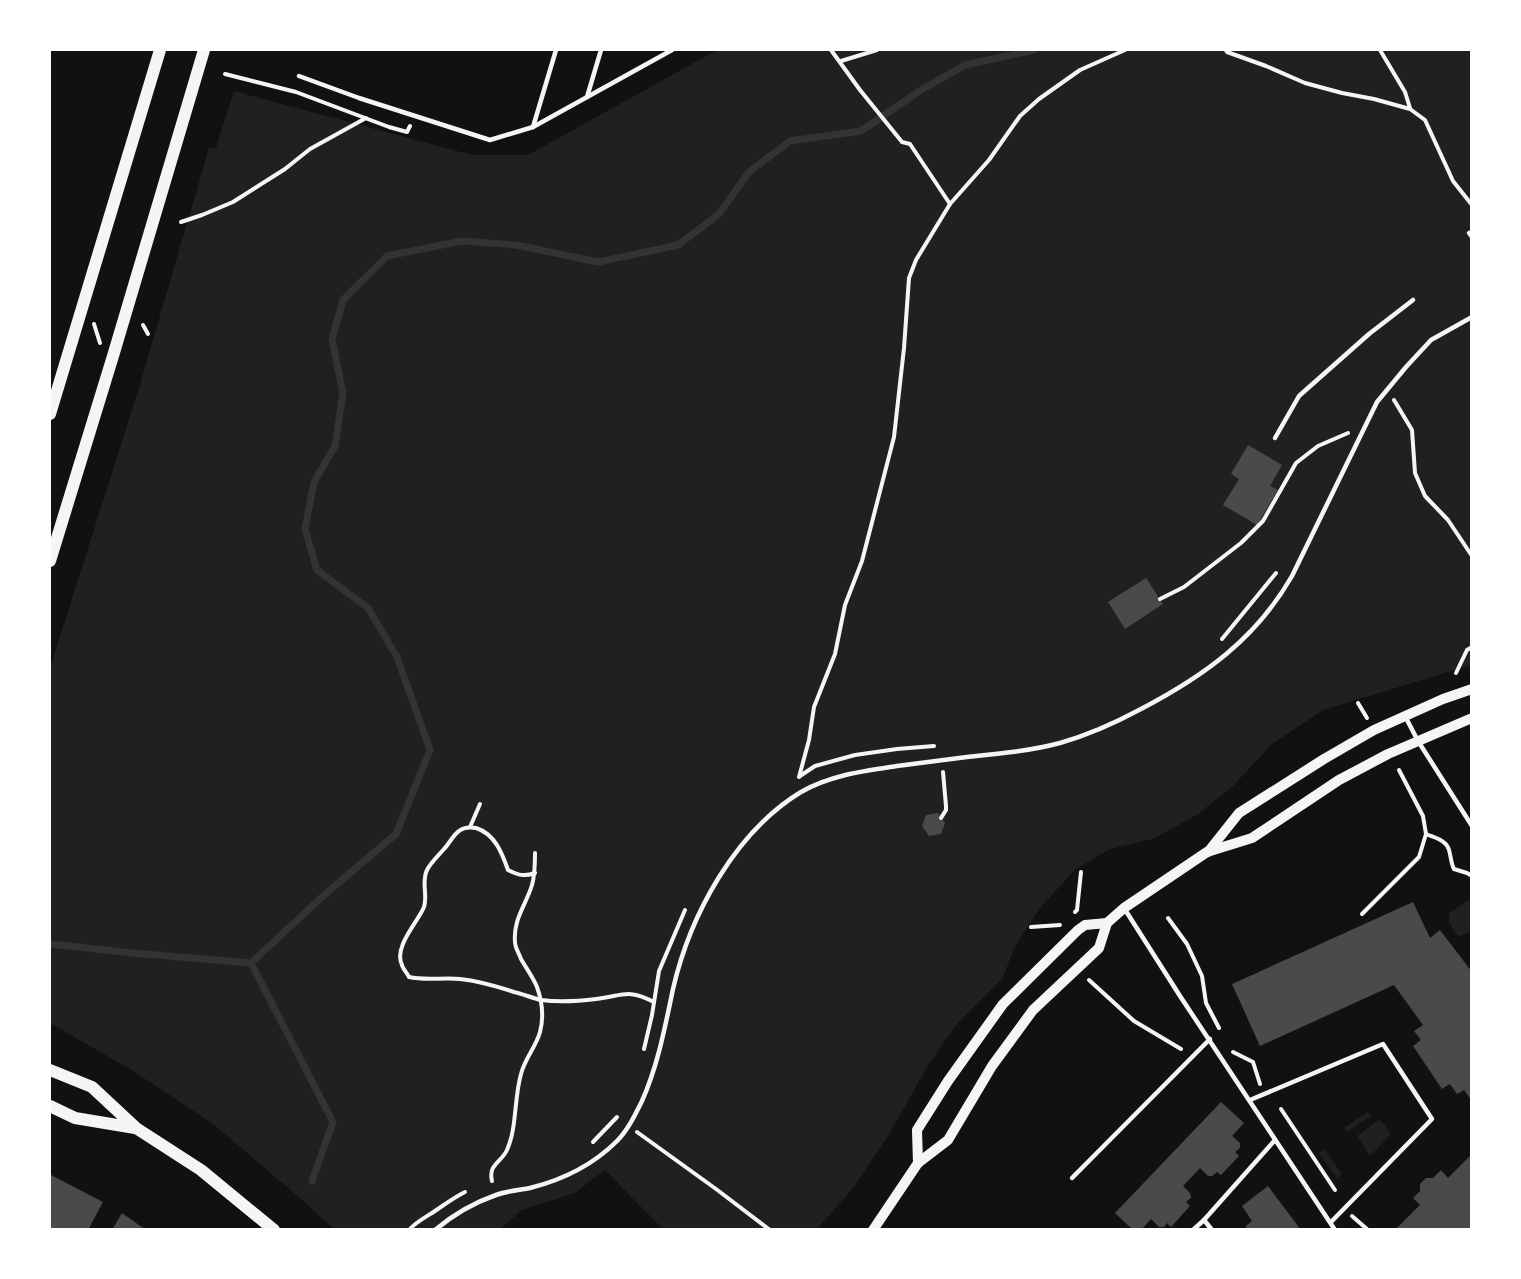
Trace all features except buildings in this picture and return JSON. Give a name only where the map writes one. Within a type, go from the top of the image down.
[{"type":"main road","points":[[50,407],[160,50]]},
{"type":"main road","points":[[50,561],[204,50]]},
{"type":"main road","points":[[50,1070],[92,1087],[136,1128],[201,1170],[274,1230]]},
{"type":"main road","points":[[50,1106],[75,1118],[136,1128]]},
{"type":"street","points":[[873,1230],[918,1163],[948,1140],[992,1066],[1034,1011],[1099,948],[1107,923],[1124,908],[1207,852],[1239,813],[1374,730],[1472,689]]},
{"type":"street","points":[[1207,852],[1252,838],[1339,780],[1388,754],[1472,718]]},
{"type":"street","points":[[918,1163],[917,1130],[948,1081],[1003,1004],[1078,930],[1085,925],[1107,923]]},
{"type":"lane","points":[[533,127],[556,50]]},
{"type":"lane","points":[[587,97],[601,50]]},
{"type":"lane","points":[[299,76],[490,140],[533,127],[672,50]]},
{"type":"lane","points":[[1275,438],[1299,396],[1369,334],[1413,300]]},
{"type":"lane","points":[[435,1230],[453,1215],[476,1203],[499,1194],[554,1182],[582,1168],[617,1141],[628,1126],[650,1083],[661,1048],[674,986],[692,930],[703,905],[716,881],[755,830],[777,809],[801,792],[827,780],[857,772],[1003,753],[1058,743],[1110,725],[1201,675],[1235,647],[1280,597],[1377,402],[1431,340],[1472,317]]},
{"type":"lane","points":[[1405,716],[1418,741],[1472,826]]},
{"type":"lane","points":[[1124,908],[1335,1230]]},
{"type":"lane","points":[[1072,1178],[1210,1039]]},
{"type":"lane","points":[[1250,1100],[1383,1044],[1432,1119],[1331,1222]]},
{"type":"lane","points":[[1193,1230],[1275,1140]]},
{"type":"lane","points":[[1204,1220],[1212,1230]]},
{"type":"path","points":[[831,50],[902,142],[910,144],[950,204]]},
{"type":"path","points":[[841,61],[877,50]]},
{"type":"path","points":[[799,776],[814,707],[835,654],[845,605],[862,561],[894,438],[909,278],[916,260],[950,204],[989,160],[1020,116],[1039,99],[1080,70],[1125,50]]},
{"type":"path","points":[[1226,50],[1305,83],[1410,109],[1425,120],[1453,181],[1472,205]]},
{"type":"path","points":[[1380,50],[1405,92],[1410,109]]},
{"type":"path","points":[[225,74],[296,92],[407,132],[414,115]]},
{"type":"path","points":[[181,222],[233,202],[285,169],[310,149],[366,118]]},
{"type":"path","points":[[92,318],[102,350]]},
{"type":"path","points":[[143,325],[148,334]]},
{"type":"path","points":[[1388,388],[1412,430],[1415,473],[1425,496],[1448,520],[1472,556]]},
{"type":"path","points":[[1341,445],[1351,425]]},
{"type":"path","points":[[1160,599],[1184,587],[1241,543],[1263,521],[1296,463],[1318,446],[1352,432],[1363,431]]},
{"type":"path","points":[[1218,643],[1280,569]]},
{"type":"path","points":[[1456,673],[1467,650],[1472,647]]},
{"type":"path","points":[[1358,703],[1367,719]]},
{"type":"path","points":[[791,783],[815,766],[855,756],[897,749],[942,746]]},
{"type":"path","points":[[941,818],[946,810],[942,760]]},
{"type":"path","points":[[1362,915],[1419,857],[1426,834],[1423,816],[1399,770]]},
{"type":"path","points":[[470,827],[480,804]]},
{"type":"path","points":[[535,873],[527,876],[508,870],[491,836],[480,829],[470,827],[458,831],[426,871],[423,884],[424,906],[406,935],[402,950],[400,963],[409,977],[459,979],[487,984],[540,1000],[596,999],[622,994],[639,995],[654,1002]]},
{"type":"path","points":[[1426,834],[1444,842],[1449,849],[1450,862],[1454,869],[1472,876]]},
{"type":"path","points":[[492,1181],[490,1174],[506,1153],[512,1136],[515,1102],[522,1067],[540,1032],[543,1013],[537,986],[526,970],[515,945],[515,928],[535,873],[535,853]]},
{"type":"path","points":[[1069,919],[1077,910],[1081,872]]},
{"type":"path","points":[[644,1049],[659,971],[689,902]]},
{"type":"path","points":[[1168,918],[1187,944],[1202,976],[1206,1003],[1220,1031]]},
{"type":"path","points":[[1031,927],[1060,925]]},
{"type":"path","points":[[1089,980],[1134,1021],[1181,1049]]},
{"type":"path","points":[[1230,1050],[1253,1062],[1260,1084]]},
{"type":"path","points":[[1281,1108],[1335,1190]]},
{"type":"path","points":[[589,1145],[618,1116]]},
{"type":"path","points":[[1280,1125],[1289,1121]]},
{"type":"path","points":[[628,1126],[770,1230]]},
{"type":"path","points":[[483,1185],[501,1179]]},
{"type":"path","points":[[409,1230],[449,1200],[466,1192]]},
{"type":"path","points":[[1352,1216],[1368,1230]]},
{"type":"shaded area","points":[[717,50],[1471,50],[1471,665],[1323,710],[1272,744],[1233,786],[1198,814],[1153,839],[1110,849],[1076,869],[1040,908],[1014,948],[1003,978],[956,1025],[926,1069],[888,1136],[853,1188],[817,1229],[663,1229],[605,1170],[575,1193],[522,1210],[500,1229],[334,1229],[212,1123],[130,1069],[50,1023],[50,668],[138,391],[209,148],[216,148],[234,91],[472,155],[528,155]]},
{"type":"shaded area","points":[[1471,900],[1471,931],[1458,937],[1449,923],[1449,913]]},
{"type":"shaded area","points":[[1368,1112],[1371,1116],[1347,1132],[1344,1128]]},
{"type":"shaded area","points":[[1380,1119],[1391,1134],[1370,1156],[1357,1136]]},
{"type":"shaded area","points":[[1324,1149],[1342,1174],[1337,1178],[1319,1153]]},
{"type":"waterway","points":[[50,944],[251,963],[323,896],[396,834],[430,750],[397,657],[368,608],[317,570],[305,529],[314,482],[335,446],[343,393],[332,339],[343,300],[387,256],[462,241],[516,245],[598,262],[678,245],[719,214],[749,172],[790,141],[861,131],[921,90],[965,65],[1034,50]]},
{"type":"waterway","points":[[251,963],[333,1122],[312,1181]]}]
